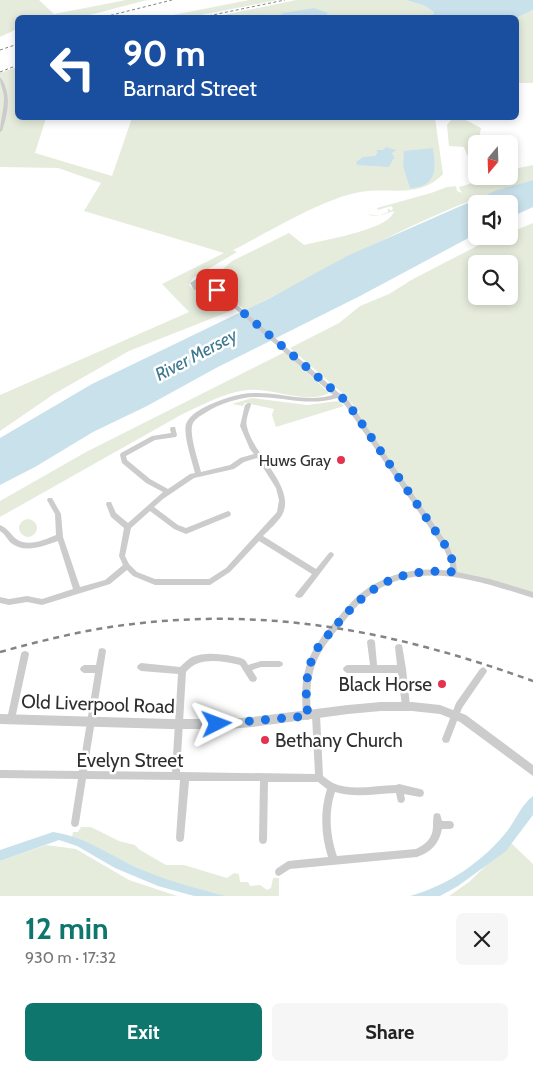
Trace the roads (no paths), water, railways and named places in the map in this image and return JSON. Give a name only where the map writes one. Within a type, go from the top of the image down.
[{"type":"street","points":[[0,80],[6,97],[0,131]]},
{"type":"street","points":[[219,292],[194,287],[196,280],[207,278],[214,283],[219,292],[339,394],[356,414],[447,548],[453,562],[454,572]]},
{"type":"street","points":[[205,290],[212,287],[214,283]]},
{"type":"street","points":[[198,474],[189,430],[190,422],[196,414],[248,395],[314,401],[326,400],[339,394]]},
{"type":"street","points":[[238,408],[247,407],[243,426],[258,455],[279,488],[282,500],[280,513],[228,570],[210,582],[155,582],[135,574],[127,566],[122,556],[128,527],[168,492],[198,474],[232,468],[242,460],[258,455]]},
{"type":"street","points":[[168,492],[148,481],[124,461],[124,455],[154,438],[173,432]]},
{"type":"street","points":[[50,500],[58,514],[60,537],[77,590]]},
{"type":"street","points":[[109,504],[113,515],[128,527]]},
{"type":"street","points":[[150,508],[176,527],[186,531],[228,514]]},
{"type":"street","points":[[0,528],[6,530],[15,543],[22,546],[60,537]]},
{"type":"street","points":[[258,537],[316,573]]},
{"type":"street","points":[[299,595],[331,555]]},
{"type":"street","points":[[0,600],[9,602],[27,599],[42,602],[107,582],[127,566]]},
{"type":"street","points":[[420,793],[407,788],[355,791],[332,787],[319,778],[312,715],[305,689],[308,668],[316,650],[364,594],[389,580],[419,572],[454,572],[478,577],[533,594]]},
{"type":"street","points":[[372,642],[374,669]]},
{"type":"street","points":[[399,648],[406,706]]},
{"type":"street","points":[[74,824],[102,652]]},
{"type":"street","points":[[11,719],[26,665],[24,654]]},
{"type":"street","points":[[180,838],[181,776],[179,724],[182,671],[186,664],[197,658],[228,659],[242,662],[249,668],[253,678]]},
{"type":"street","points":[[249,668],[261,664],[279,664]]},
{"type":"street","points":[[141,667],[182,671]]},
{"type":"street","points":[[84,669],[98,669]]},
{"type":"street","points":[[347,669],[402,669]]},
{"type":"street","points":[[446,738],[459,706],[483,671]]},
{"type":"street","name":"Old Liverpool Road","points":[[0,719],[228,724],[376,707],[424,707],[456,714],[479,729],[533,771]]},
{"type":"street","name":"Evelyn Street","points":[[0,774],[264,779],[319,778]]},
{"type":"street","points":[[263,840],[264,779]]},
{"type":"street","points":[[332,787],[327,802],[328,841],[334,861]]},
{"type":"street","points":[[399,788],[401,799]]},
{"type":"street","points":[[279,872],[288,865],[417,853],[433,843],[437,821],[450,825]]},
{"type":"water","points":[[406,0],[533,0],[533,10],[519,17],[519,15],[433,15],[434,12],[425,6]]},
{"type":"water","points":[[314,8],[328,13],[327,15],[280,15]]},
{"type":"water","points":[[386,147],[396,150],[392,153],[395,159],[393,159],[389,167],[357,165],[356,162],[363,157],[375,156],[378,152],[375,150],[383,150]]},
{"type":"water","points":[[433,148],[433,176],[425,184],[410,188],[403,166],[404,151]]},
{"type":"water","points":[[533,180],[533,207],[518,214],[518,195],[486,195],[497,190]]},
{"type":"water","name":"River Mersey","points":[[468,203],[468,238],[360,296],[93,432],[35,467],[0,485],[0,438],[92,384],[270,298],[347,256]]},
{"type":"water","points":[[533,796],[533,815],[506,851],[458,886],[440,896],[410,896],[438,886],[476,862],[508,830],[519,812]]},
{"type":"water","points":[[53,832],[91,844],[159,877],[225,896],[194,896],[158,886],[115,868],[77,846],[59,840],[0,861],[0,850]]},
{"type":"railway","points":[[112,15],[172,0]]},
{"type":"railway","points":[[212,15],[285,0]]},
{"type":"railway","points":[[0,50],[15,45]]},
{"type":"railway","points":[[0,72],[15,66]]},
{"type":"railway","points":[[0,652],[66,635],[116,626],[186,620],[237,619],[287,622],[385,637],[434,649],[533,681]]},
{"type":"place","name":"Huws Gray","points":[[341,460]]},
{"type":"place","name":"Black Horse","points":[[442,684]]},
{"type":"place","name":"Bethany Church","points":[[265,740]]}]
